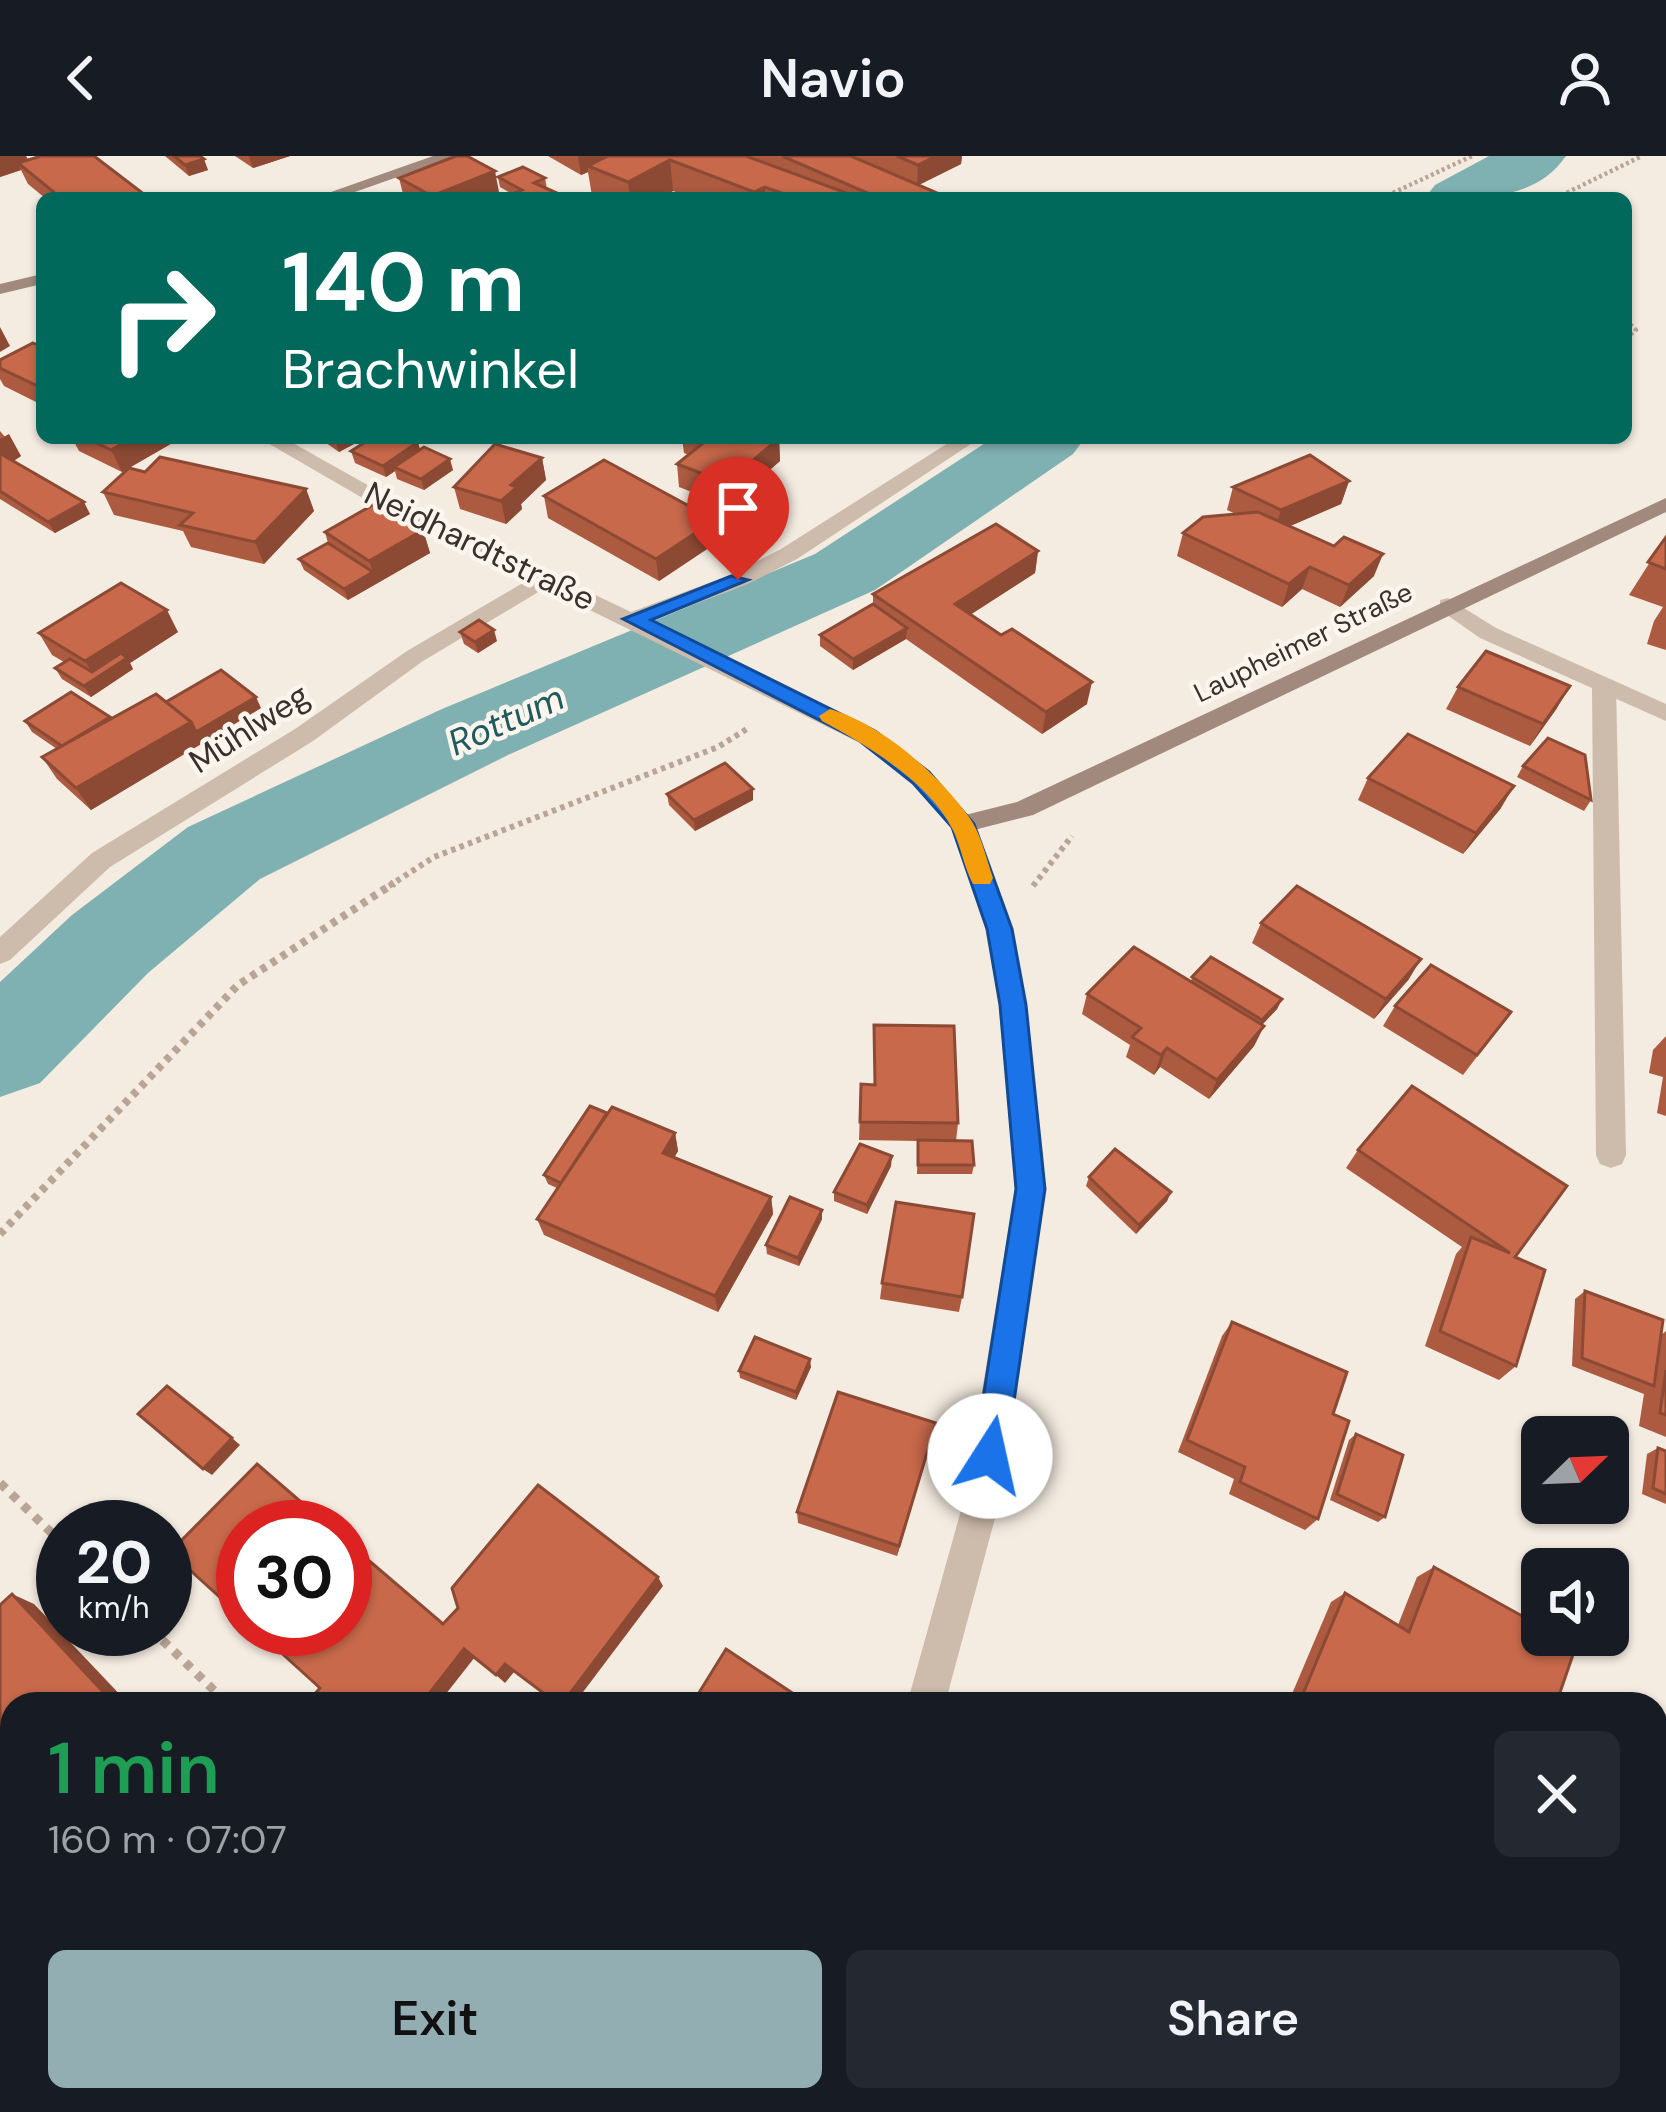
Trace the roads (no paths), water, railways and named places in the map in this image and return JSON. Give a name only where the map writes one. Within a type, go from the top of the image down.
[{"type":"street","points":[[340,192],[449,156]]},
{"type":"street","points":[[0,289],[36,280]]},
{"type":"street","name":"Neidhardtstraße","points":[[280,444],[373,496],[730,665],[867,736],[921,777],[962,824],[1003,948],[1030,1189],[982,1496],[929,1692]]},
{"type":"street","points":[[644,624],[789,554],[961,444]]},
{"type":"street","name":"Laupheimer Straße","points":[[962,824],[1024,809],[1666,504]]},
{"type":"street","name":"Mühlweg","points":[[0,952],[101,860],[304,735],[415,656],[547,578]]},
{"type":"street","points":[[1448,605],[1489,633],[1666,713]]},
{"type":"street","points":[[1604,687],[1611,1155]]},
{"type":"waterway","name":"Rottum","points":[[1468,192],[1535,156]]},
{"type":"waterway","name":"Rottum","points":[[0,1051],[110,944],[224,853],[475,732],[845,572],[1037,444]]}]
